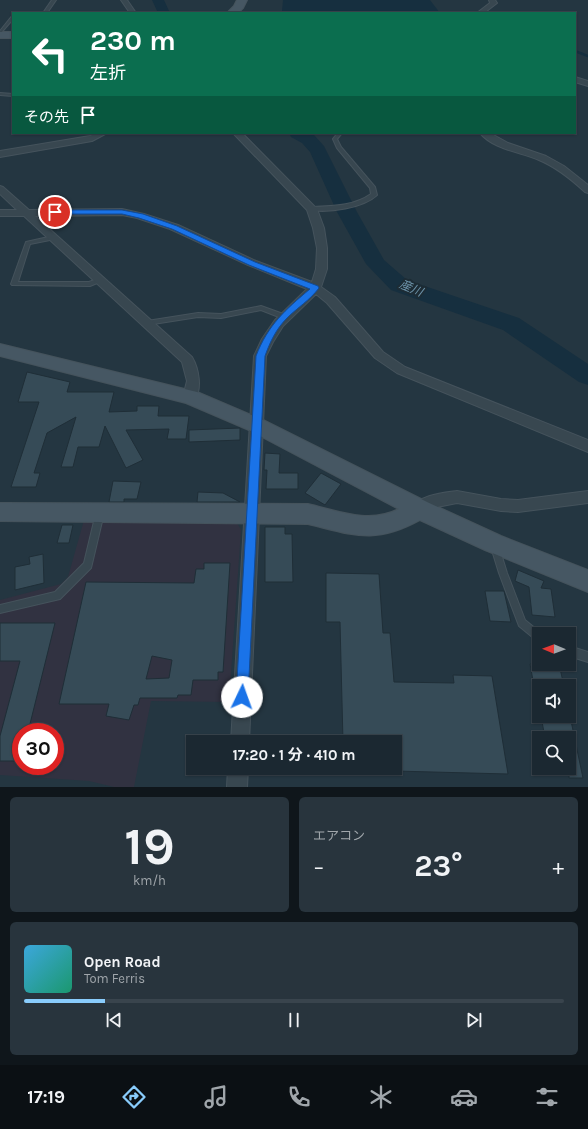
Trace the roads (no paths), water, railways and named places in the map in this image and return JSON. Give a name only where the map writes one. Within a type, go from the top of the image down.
[{"type":"street","points":[[124,0],[132,12]]},
{"type":"street","points":[[233,12],[238,8],[242,0]]},
{"type":"street","points":[[481,12],[494,3],[492,0]]},
{"type":"street","points":[[0,34],[12,35]]},
{"type":"street","points":[[576,80],[588,84]]},
{"type":"street","points":[[0,154],[92,138],[101,134]]},
{"type":"street","points":[[238,134],[312,209],[317,221],[322,245],[322,272],[315,288],[284,317],[266,340],[260,356],[240,735]]},
{"type":"street","points":[[485,134],[493,140],[544,158],[573,176],[588,190]]},
{"type":"street","points":[[0,189],[188,360],[193,381],[190,397]]},
{"type":"street","points":[[0,213],[122,212],[174,227],[252,263],[315,288],[331,300],[379,355],[401,370],[588,446]]},
{"type":"street","points":[[0,350],[190,397],[256,425],[419,509],[493,543],[588,581]]},
{"type":"street","points":[[0,512],[251,515],[308,514],[353,525],[372,527],[386,525],[434,501],[457,497],[501,505],[518,506],[588,497]]},
{"type":"street","points":[[237,787],[238,775]]},
{"type":"lane","points":[[46,12],[54,0]]},
{"type":"lane","points":[[0,34],[12,18]]},
{"type":"lane","points":[[0,94],[12,95]]},
{"type":"lane","points":[[312,209],[328,209],[365,202],[374,195],[373,188],[339,147],[335,139],[339,134]]},
{"type":"lane","points":[[53,238],[28,243],[14,284],[90,284],[100,280]]},
{"type":"lane","points":[[147,323],[198,315],[221,316],[260,308],[284,317]]},
{"type":"lane","points":[[0,608],[57,596],[88,565],[100,513]]},
{"type":"lane","points":[[493,543],[522,623],[532,631]]},
{"type":"lane","points":[[576,653],[588,657]]},
{"type":"waterway","name":"産川","points":[[158,0],[164,12]]},
{"type":"waterway","points":[[576,51],[588,56]]},
{"type":"waterway","name":"産川","points":[[299,134],[308,139],[318,150],[347,212],[376,264],[399,285],[511,324],[588,376]]}]
